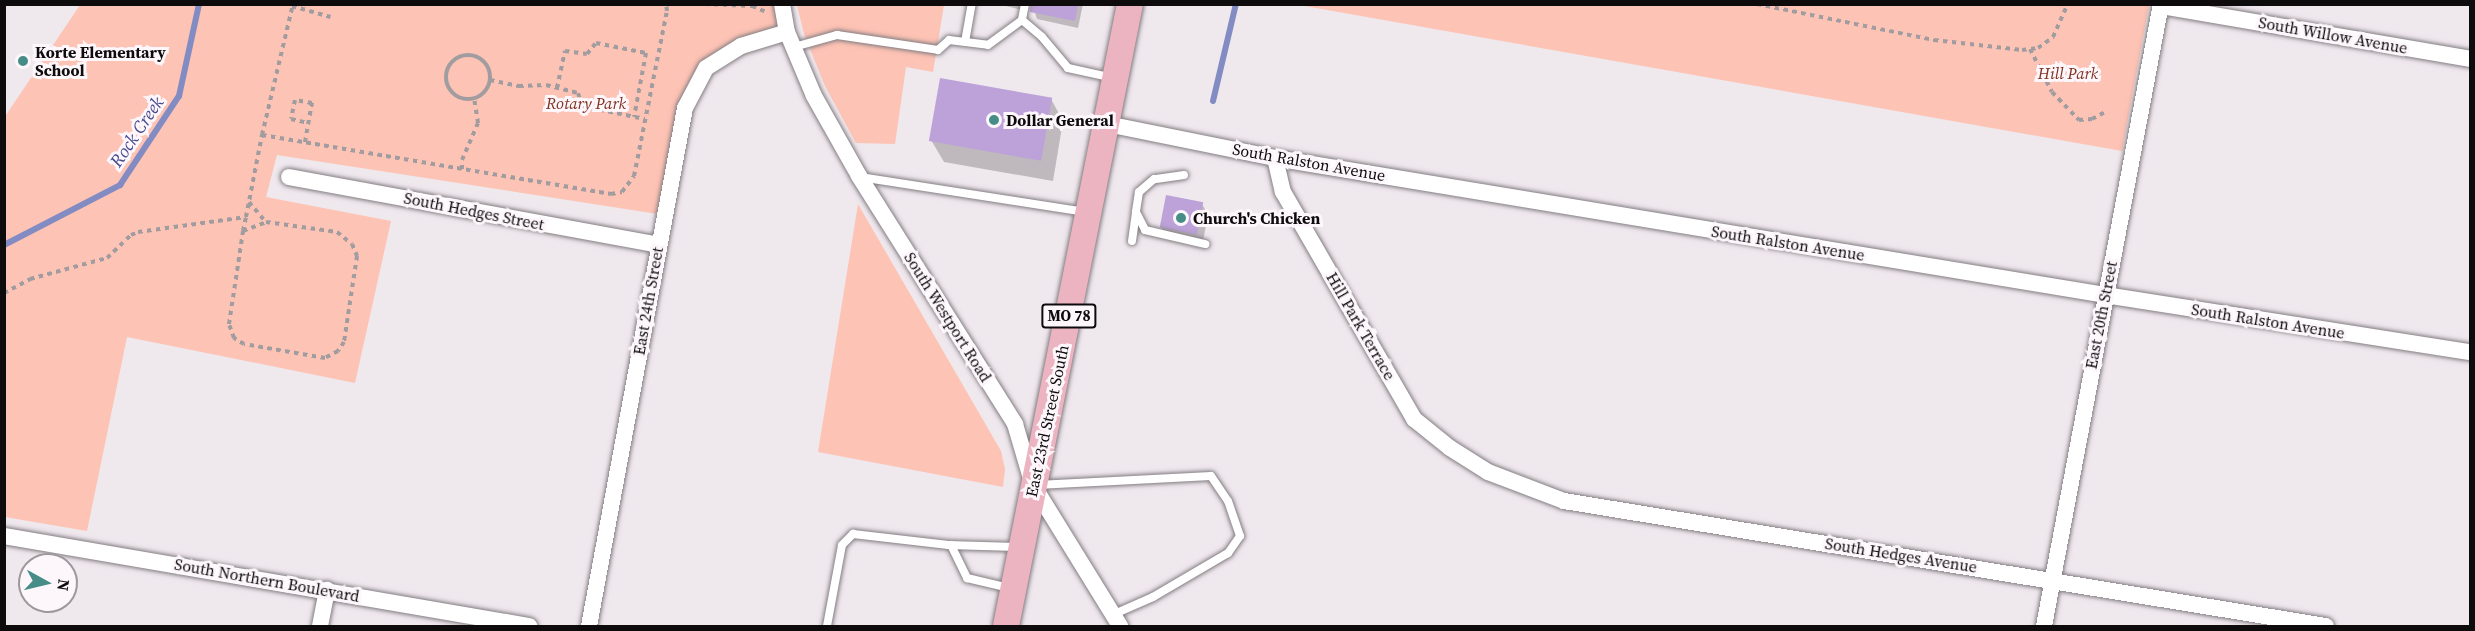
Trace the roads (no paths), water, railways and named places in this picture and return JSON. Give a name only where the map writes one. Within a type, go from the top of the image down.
[{"type":"main road","name":"East 23rd Street South","points":[[1006,627],[1130,4]]},
{"type":"street","name":"South Westport Road","points":[[782,4],[786,38],[814,96],[859,176],[1015,424],[1034,486],[1116,621]]},
{"type":"street","name":"South Willow Avenue","points":[[2161,5],[2470,59]]},
{"type":"street","name":"East 20th Street","points":[[2044,627],[2161,5]]},
{"type":"street","name":"East 24th Street","points":[[589,627],[685,108],[706,68],[741,46],[786,38]]},
{"type":"street","name":"South Ralston Avenue","points":[[1107,124],[1275,158],[2105,295],[2470,352]]},
{"type":"street","name":"Hill Park Terrace","points":[[1275,158],[1283,192],[1414,419],[1450,448],[1480,467]]},
{"type":"street","name":"South Hedges Street","points":[[289,177],[658,245]]},
{"type":"street","name":"South Hedges Avenue","points":[[1480,467],[1564,501],[2326,627]]},
{"type":"street","name":"South Northern Boulevard","points":[[4,536],[528,626]]},
{"type":"street","points":[[320,627],[327,590]]},
{"type":"lane","points":[[965,42],[972,4]]},
{"type":"lane","points":[[786,38],[837,35],[938,50],[950,40],[988,45],[1022,20],[1025,4]]},
{"type":"lane","points":[[1022,20],[1042,37],[1068,68],[1116,79]]},
{"type":"lane","points":[[1132,242],[1139,192],[1154,179],[1184,175]]},
{"type":"lane","points":[[859,176],[1090,213]]},
{"type":"lane","points":[[1136,212],[1145,230],[1205,244]]},
{"type":"lane","points":[[1034,486],[1211,476],[1228,501],[1240,536],[1228,553],[1116,621]]},
{"type":"lane","points":[[826,627],[842,545],[853,534],[951,545],[1021,547]]},
{"type":"lane","points":[[951,545],[967,578],[1013,589]]},
{"type":"waterway","name":"Rock Creek","points":[[4,245],[120,185],[179,96],[199,4]]},
{"type":"waterway","points":[[1213,101],[1236,4]]},
{"type":"place","name":"Korte Elementary School","points":[[23,61]]},
{"type":"place","name":"Dollar General","points":[[994,120]]},
{"type":"place","name":"Church's Chicken","points":[[1181,218]]},
{"type":"park label","name":"Hill Park","points":[[2068,73]]},
{"type":"park label","name":"Rotary Park","points":[[586,103]]}]
